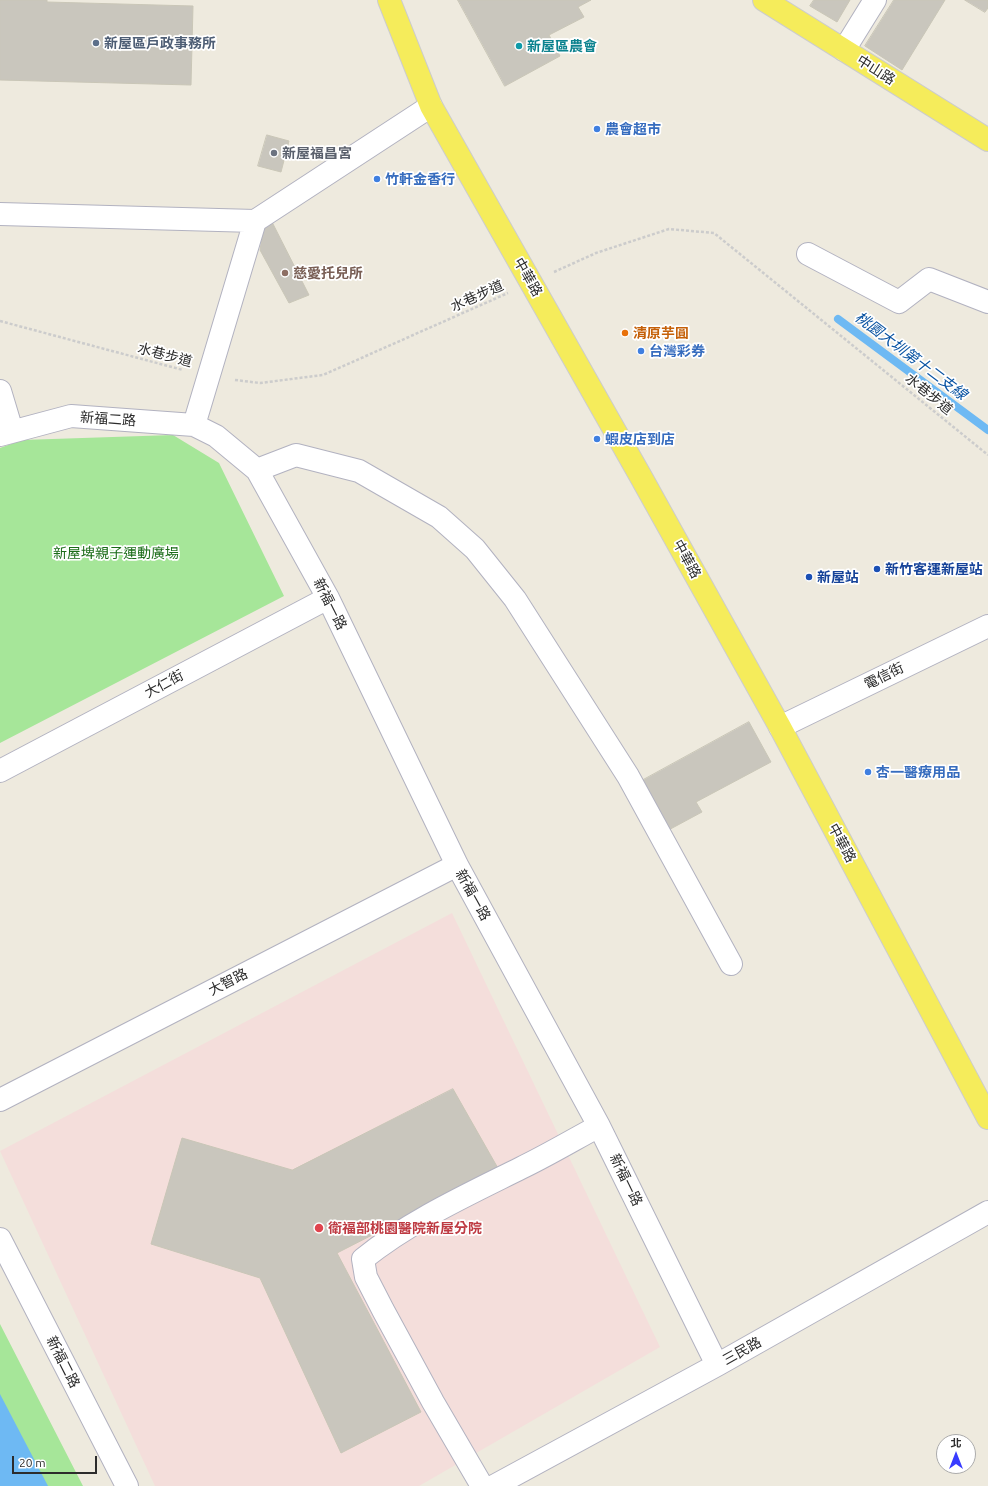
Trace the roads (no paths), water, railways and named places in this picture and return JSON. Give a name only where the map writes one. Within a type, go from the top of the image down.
[{"type":"main road","name":"中華路","points":[[389,0],[431,106],[642,477],[780,727],[988,1118]]},
{"type":"main road","name":"中山路","points":[[764,0],[988,140]]},
{"type":"street","points":[[844,50],[874,0]]},
{"type":"street","points":[[0,214],[255,221],[431,106]]},
{"type":"street","points":[[194,425],[255,221]]},
{"type":"street","points":[[808,254],[899,302],[928,279],[988,302]]},
{"type":"street","points":[[0,391],[6,433]]},
{"type":"street","name":"新福二路","points":[[6,433],[71,416],[194,425],[216,436]]},
{"type":"street","name":"新福一路","points":[[216,436],[257,470],[328,598],[457,865],[599,1126],[717,1365]]},
{"type":"street","points":[[257,470],[296,456],[359,472],[439,517],[475,549],[515,599],[628,776],[731,964]]},
{"type":"street","name":"大仁街","points":[[0,770],[328,598]]},
{"type":"street","name":"電信街","points":[[780,727],[988,626]]},
{"type":"street","name":"大智路","points":[[0,1100],[457,865]]},
{"type":"street","points":[[482,1486],[433,1402],[383,1310],[366,1277],[363,1259],[382,1243],[455,1201],[524,1167],[599,1126]]},
{"type":"street","name":"三民路","points":[[494,1486],[717,1365],[988,1212]]},
{"type":"street","name":"新福二路","points":[[0,1239],[127,1486]]},
{"type":"water","points":[[0,1394],[48,1486],[0,1486]]},
{"type":"waterway","name":"桃園大圳第十二支線","points":[[838,319],[988,430]]},
{"type":"place","name":"新屋區戶政事務所","points":[[96,43]]},
{"type":"place","name":"新屋區農會","points":[[519,46]]},
{"type":"place","name":"農會超市","points":[[597,129]]},
{"type":"place","name":"新屋福昌宮","points":[[274,153]]},
{"type":"place","name":"竹軒金香行","points":[[377,179]]},
{"type":"place","name":"慈愛托兒所","points":[[285,273]]},
{"type":"place","name":"清原芋圓","points":[[625,333]]},
{"type":"place","name":"台灣彩券","points":[[641,351]]},
{"type":"place","name":"蝦皮店到店","points":[[597,439]]},
{"type":"place","name":"新竹客運新屋站","points":[[877,569]]},
{"type":"place","name":"新屋站","points":[[809,577]]},
{"type":"place","name":"杏一醫療用品","points":[[868,772]]},
{"type":"place","name":"衛福部桃園醫院新屋分院","points":[[319,1228]]},
{"type":"park label","name":"新屋埤親子運動廣場","points":[[116,553]]}]
